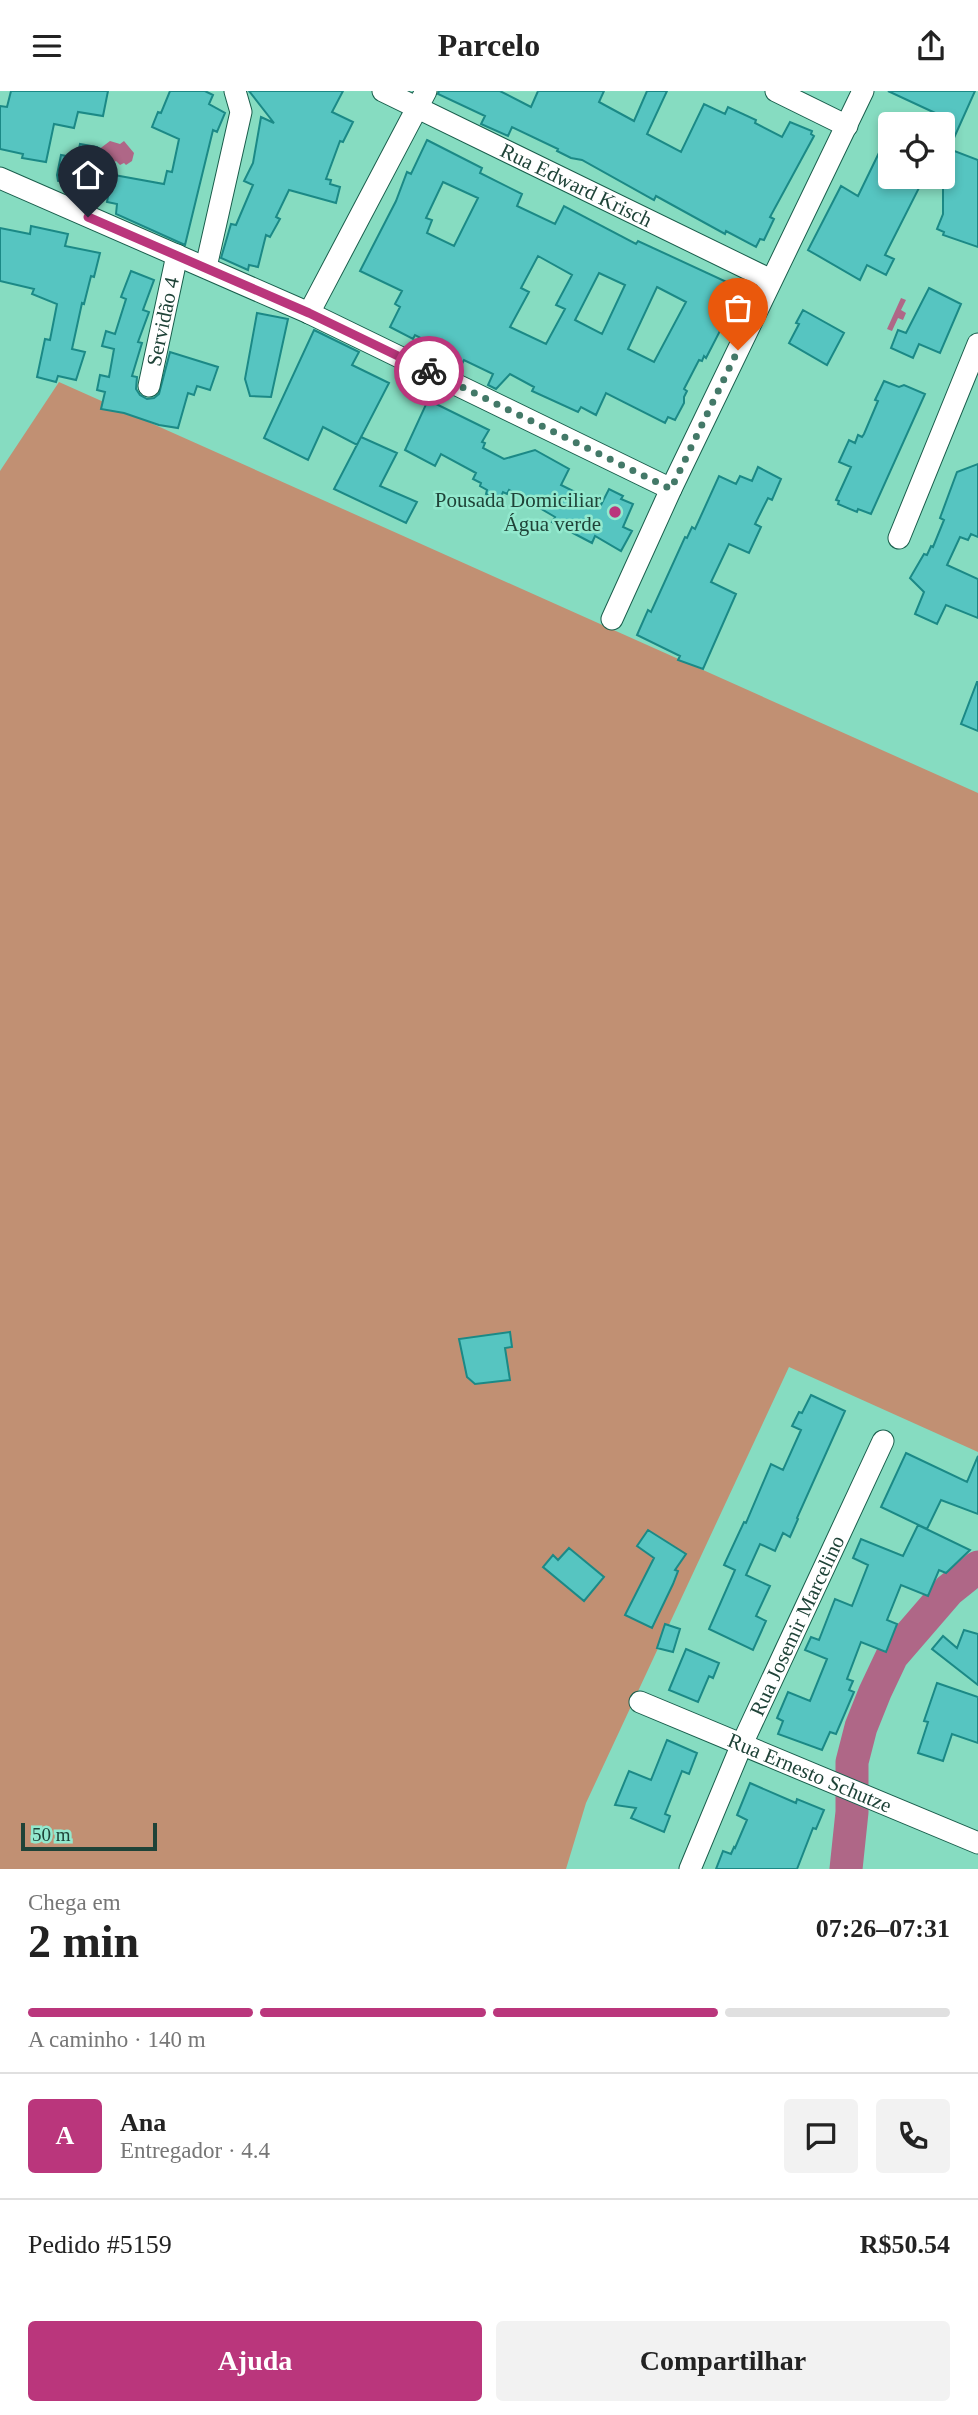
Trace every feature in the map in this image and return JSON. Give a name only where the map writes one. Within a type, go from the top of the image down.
[{"type":"street","points":[[206,267],[241,111],[235,91]]},
{"type":"street","name":"Rua Edward Krisch","points":[[383,91],[421,99],[771,280]]},
{"type":"street","points":[[776,91],[847,126]]},
{"type":"street","points":[[612,619],[671,489],[863,91]]},
{"type":"street","points":[[309,313],[421,99]]},
{"type":"street","points":[[0,178],[309,313],[671,489]]},
{"type":"street","name":"Servidão 4","points":[[149,386],[177,255]]},
{"type":"street","points":[[899,538],[978,344]]},
{"type":"street","name":"Rua Josemir Marcelino","points":[[690,1869],[742,1744],[883,1441]]},
{"type":"street","name":"Rua Ernesto Schutze","points":[[640,1702],[978,1843]]},
{"type":"shaded area","points":[[110,141],[120,144],[124,141],[134,153],[132,161],[126,165],[120,165],[116,161],[109,165],[98,150]]},
{"type":"shaded area","points":[[901,298],[906,300],[901,310],[906,313],[903,320],[898,318],[892,331],[887,329]]},
{"type":"shaded area","points":[[59,382],[978,793],[978,1452],[789,1367],[586,1803],[566,1869],[0,1869],[0,471]]},
{"type":"building","points":[[11,91],[108,91],[103,116],[78,112],[74,128],[54,124],[46,162],[22,158],[23,154],[0,149],[0,106],[7,107]]},
{"type":"building","points":[[170,91],[205,91],[213,95],[209,104],[225,113],[217,132],[213,130],[185,245],[116,214],[117,204],[107,202],[109,191],[58,181],[57,175],[61,155],[77,158],[80,144],[97,147],[92,171],[164,184],[167,171],[172,172],[179,139],[152,127]]},
{"type":"building","points":[[249,91],[343,91],[332,112],[353,122],[343,142],[340,141],[326,179],[331,180],[330,184],[340,187],[336,203],[289,190],[276,217],[280,219],[270,237],[266,235],[258,267],[249,265],[248,270],[221,258],[231,224],[236,225],[253,185],[244,181],[253,163],[261,117],[274,123]]},
{"type":"building","points":[[439,91],[500,91],[531,107],[538,91],[604,91],[599,102],[634,121],[647,91],[667,91],[647,134],[681,152],[704,104],[725,114],[728,107],[756,120],[755,123],[782,137],[790,122],[812,131],[814,136],[770,217],[774,219],[764,240],[760,239],[756,247],[726,231],[725,234],[656,196],[654,200],[582,160],[571,158],[512,127],[508,136],[481,124],[485,116],[438,94]]},
{"type":"building","points":[[888,91],[975,91],[955,136],[955,112],[933,112]]},
{"type":"building","points":[[427,140],[482,168],[480,173],[522,194],[517,206],[555,224],[564,206],[636,244],[638,241],[731,284],[723,301],[738,308],[730,326],[724,323],[706,358],[704,356],[702,361],[699,360],[684,389],[687,391],[684,403],[675,420],[668,417],[665,423],[606,393],[596,415],[581,407],[578,412],[532,391],[534,387],[510,374],[496,389],[488,385],[493,374],[464,360],[460,368],[446,361],[450,353],[415,335],[413,339],[390,327],[400,307],[395,304],[402,291],[360,271],[396,201],[407,172],[411,174]],"holes":[[[443,182],[478,198],[454,246],[427,233],[432,220],[426,218]],[[538,256],[572,275],[556,305],[565,309],[546,344],[510,327],[529,292],[521,288]],[[599,273],[625,285],[602,334],[575,320]],[[657,287],[686,302],[654,362],[628,349]]]},
{"type":"building","points":[[955,151],[978,160],[978,247],[943,235],[944,232],[937,229],[943,214],[943,189],[955,189]]},
{"type":"building","points":[[878,155],[878,189],[918,189],[885,255],[894,259],[886,275],[867,265],[860,280],[808,250],[841,186],[858,196]]},
{"type":"building","points":[[31,226],[68,234],[65,246],[100,253],[94,277],[91,276],[84,304],[82,303],[72,349],[85,352],[76,380],[58,376],[56,382],[37,377],[45,339],[50,340],[57,304],[32,294],[34,289],[0,281],[0,228],[30,234]]},
{"type":"building","points":[[131,271],[154,280],[143,310],[149,312],[138,342],[142,343],[132,376],[137,377],[136,389],[140,395],[147,399],[159,394],[170,352],[218,367],[210,390],[197,386],[194,395],[188,393],[178,428],[101,409],[105,392],[97,390],[100,375],[109,377],[114,349],[102,346],[106,331],[115,334],[126,299],[121,297]]},
{"type":"building","points":[[929,288],[961,304],[940,353],[919,344],[913,358],[891,348],[898,330],[906,333]]},
{"type":"building","points":[[803,310],[844,333],[827,365],[789,343]]},
{"type":"building","points":[[257,313],[288,319],[271,397],[250,396],[245,379]]},
{"type":"building","points":[[314,330],[359,352],[352,365],[389,383],[357,445],[323,427],[308,460],[264,438]]},
{"type":"building","points":[[884,381],[899,387],[904,385],[925,394],[871,514],[858,509],[857,512],[838,504],[839,501],[836,500],[851,467],[839,462],[849,440],[855,443],[858,435],[862,437],[864,434]]},
{"type":"building","points":[[428,400],[489,430],[482,442],[485,443],[483,448],[504,459],[535,450],[569,469],[561,485],[601,505],[609,489],[623,496],[621,499],[633,504],[623,527],[632,531],[621,551],[595,536],[592,543],[552,522],[555,517],[509,490],[507,494],[503,492],[499,501],[486,494],[487,490],[480,486],[481,483],[473,479],[476,473],[441,454],[435,466],[405,450]]},
{"type":"building","points":[[361,437],[397,453],[380,486],[417,502],[406,523],[334,489]]},
{"type":"building","points":[[978,464],[978,537],[971,534],[968,540],[960,537],[947,565],[978,579],[978,618],[946,605],[937,624],[915,614],[924,592],[910,578],[924,554],[927,555],[931,546],[933,547],[944,520],[940,518],[957,472]]},
{"type":"building","points":[[758,467],[781,479],[772,500],[768,498],[755,524],[761,527],[749,553],[729,544],[711,582],[736,594],[703,669],[678,660],[680,656],[637,635],[648,610],[651,612],[685,537],[687,538],[692,527],[695,529],[719,476],[736,484],[740,476],[752,481]]},
{"type":"building","points":[[978,682],[978,731],[961,724]]},
{"type":"building","points":[[510,1332],[512,1347],[505,1348],[510,1380],[475,1384],[467,1377],[459,1339]]},
{"type":"building","points":[[811,1395],[845,1411],[790,1537],[783,1533],[775,1551],[760,1544],[746,1575],[770,1586],[756,1616],[766,1621],[753,1650],[709,1629],[735,1570],[724,1565],[744,1522],[746,1523],[771,1464],[783,1470],[801,1430],[792,1426]]},
{"type":"building","points":[[906,1453],[967,1482],[978,1456],[978,1514],[941,1500],[927,1529],[881,1507]]},
{"type":"building","points":[[918,1525],[970,1550],[946,1573],[939,1570],[928,1596],[901,1585],[887,1620],[897,1624],[886,1652],[861,1642],[847,1679],[853,1681],[849,1690],[854,1692],[836,1734],[830,1732],[822,1750],[778,1734],[783,1721],[777,1718],[788,1692],[810,1701],[827,1659],[805,1650],[811,1637],[819,1640],[835,1599],[852,1606],[868,1565],[853,1558],[861,1539],[903,1556]]},
{"type":"building","points":[[648,1530],[686,1554],[675,1570],[678,1571],[673,1584],[652,1628],[625,1615],[654,1558],[637,1546]]},
{"type":"building","points":[[569,1548],[604,1577],[584,1601],[543,1567],[553,1555],[558,1560]]},
{"type":"building","points":[[665,1624],[680,1629],[673,1652],[657,1648]]},
{"type":"building","points":[[964,1630],[978,1634],[978,1685],[932,1649],[943,1636],[957,1648]]},
{"type":"building","points":[[686,1649],[719,1663],[713,1678],[709,1676],[698,1702],[669,1690]]},
{"type":"building","points":[[937,1683],[978,1697],[978,1743],[952,1734],[943,1761],[918,1753],[928,1722],[924,1721]]},
{"type":"building","points":[[667,1740],[697,1753],[689,1774],[682,1771],[665,1814],[670,1816],[664,1832],[631,1818],[636,1808],[615,1805],[629,1771],[651,1780]]},
{"type":"building","points":[[750,1783],[796,1803],[797,1799],[824,1810],[816,1829],[813,1828],[797,1869],[716,1869],[723,1851],[731,1854],[735,1848],[747,1820],[737,1815]]},
{"type":"waterway","points":[[846,1869],[852,1812],[852,1762],[861,1727],[875,1692],[892,1656],[949,1590],[978,1567]]},
{"type":"way so far","points":[[429,371],[671,489],[738,350]]},
{"type":"place","name":"Pousada Domiciliar Água verde","points":[[615,512]]},
{"type":"route","points":[[88,217],[309,313],[429,371]]}]
